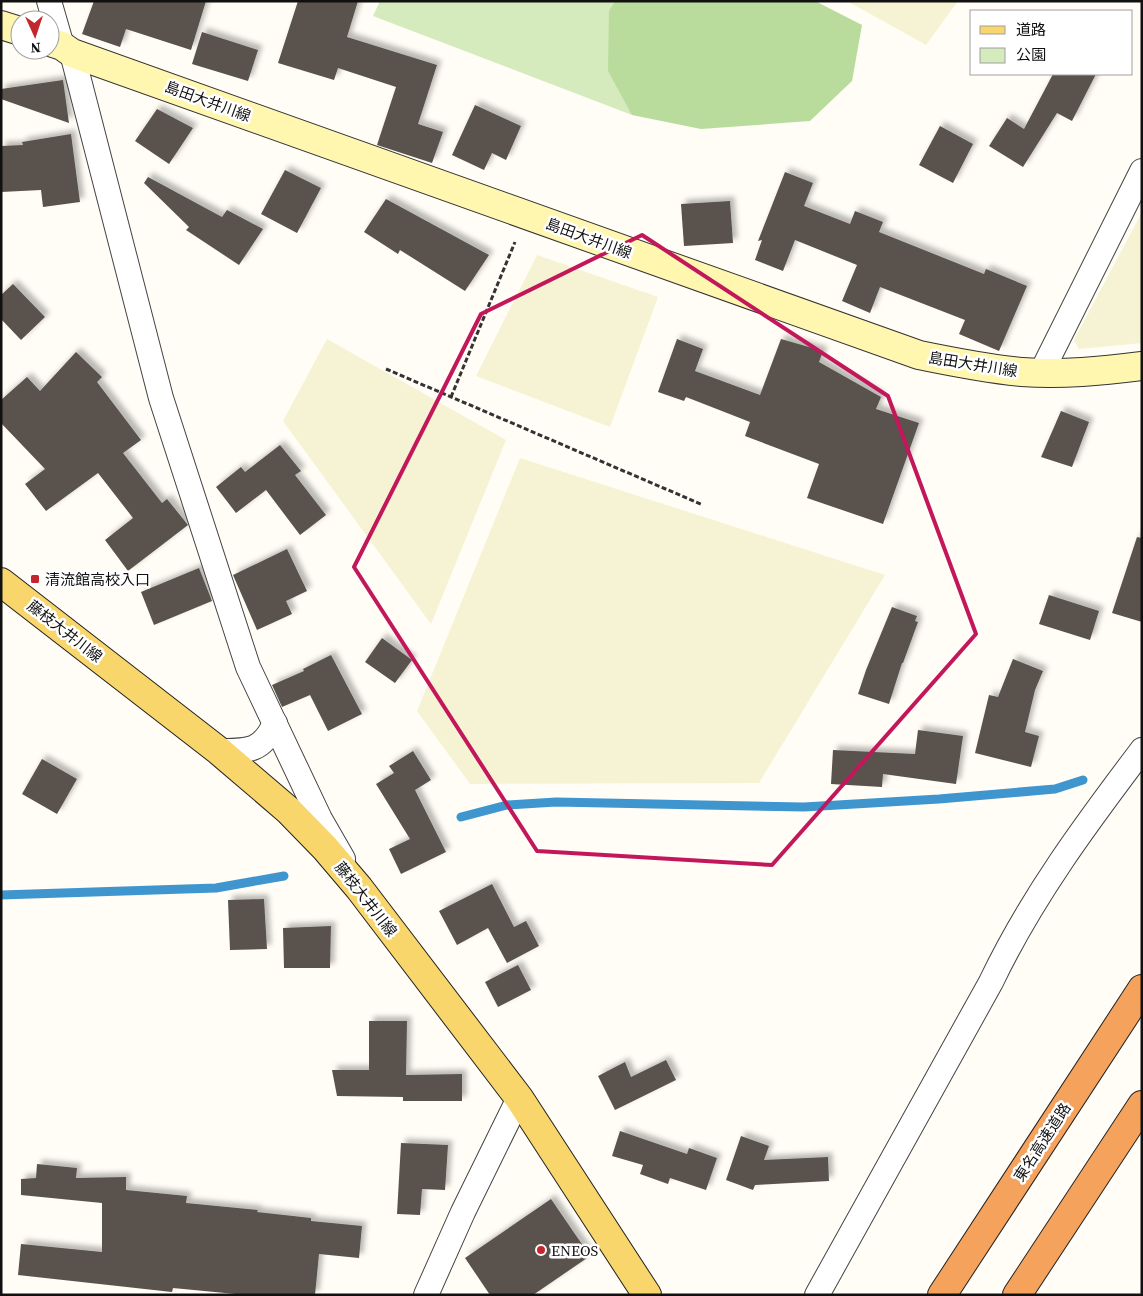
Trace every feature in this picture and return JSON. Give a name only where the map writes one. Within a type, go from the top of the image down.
[{"type":"highway","name":"東名高速道路","points":[[942,1295],[1142,989]]},
{"type":"highway","points":[[1017,1295],[1142,1105]]},
{"type":"main road","name":"島田大井川線","points":[[61,47],[919,355],[980,367],[1041,373],[1104,371],[1142,366]]},
{"type":"main road","name":"藤枝大井川線","points":[[1,582],[219,751],[288,810],[326,848],[359,888],[519,1098],[647,1295]]},
{"type":"street","points":[[49,1],[161,398],[248,666],[320,819],[359,888]]},
{"type":"street","points":[[1041,373],[1142,171]]},
{"type":"street","points":[[219,751],[246,751],[262,743],[271,732],[275,723]]},
{"type":"street","points":[[817,1295],[991,982],[1019,927],[1044,886],[1109,792],[1142,750]]},
{"type":"street","points":[[426,1295],[463,1212],[519,1098]]},
{"type":"path","points":[[451,396],[526,215]]},
{"type":"path","points":[[386,369],[703,505]]},
{"type":"highlighted area","points":[[642,235],[888,396],[976,634],[772,865],[537,851],[354,567],[481,314]]},
{"type":"shaded area","points":[[847,1],[958,1],[926,45]]},
{"type":"shaded area","points":[[1142,212],[1142,343],[1079,349],[1074,340]]},
{"type":"shaded area","points":[[537,255],[658,297],[610,427],[476,376]]},
{"type":"shaded area","points":[[327,339],[506,440],[431,624],[283,421]]},
{"type":"shaded area","points":[[520,458],[885,575],[759,783],[470,784],[417,711]]},
{"type":"green space","points":[[380,1],[615,1],[612,6],[618,70],[632,115],[373,16]]},
{"type":"green space","points":[[615,1],[815,1],[862,25],[852,81],[810,121],[701,129],[632,115],[608,71],[609,11]]},
{"type":"building","points":[[94,1],[206,1],[191,50],[126,29],[120,47],[82,34]]},
{"type":"building","points":[[298,1],[358,1],[347,37],[437,65],[418,124],[443,132],[432,163],[377,145],[396,87],[338,68],[334,80],[278,63]]},
{"type":"building","points":[[202,32],[258,50],[248,81],[192,64]]},
{"type":"building","points":[[1052,75],[1095,75],[1072,121],[1057,113],[1023,167],[989,146],[1007,118],[1024,129]]},
{"type":"building","points":[[63,80],[69,123],[1,99],[1,89]]},
{"type":"building","points":[[475,105],[521,126],[506,160],[492,153],[484,170],[452,155]]},
{"type":"building","points":[[157,109],[193,128],[169,164],[135,141]]},
{"type":"building","points":[[940,126],[973,144],[953,183],[919,165]]},
{"type":"building","points":[[71,134],[80,202],[43,207],[41,190],[1,192],[1,146],[23,145],[22,142]]},
{"type":"building","points":[[285,170],[321,188],[297,233],[261,214]]},
{"type":"building","points":[[785,172],[813,183],[804,206],[850,224],[855,211],[883,222],[879,232],[984,274],[986,269],[1027,286],[999,351],[959,334],[965,320],[880,287],[870,313],[842,301],[857,265],[795,240],[783,271],[755,260],[762,240],[758,241]]},
{"type":"building","points":[[148,177],[222,217],[227,210],[263,229],[239,265],[186,230],[189,227],[144,183]]},
{"type":"building","points":[[386,199],[489,255],[465,291],[400,250],[398,254],[364,232]]},
{"type":"building","points":[[730,201],[733,243],[684,246],[681,204]]},
{"type":"building","points":[[13,284],[45,317],[21,340],[1,319],[1,295]]},
{"type":"building","points":[[677,339],[703,349],[695,371],[760,395],[781,339],[823,351],[819,362],[881,397],[876,409],[919,423],[883,524],[807,498],[819,464],[745,436],[750,422],[686,397],[684,401],[658,392]]},
{"type":"building","points":[[76,352],[102,377],[97,382],[141,440],[123,453],[162,503],[167,499],[188,525],[128,571],[105,540],[133,518],[98,473],[46,511],[25,484],[45,469],[1,423],[1,400],[27,377],[40,391]]},
{"type":"building","points":[[1061,411],[1089,422],[1072,467],[1041,457]]},
{"type":"building","points":[[280,445],[301,471],[295,475],[326,515],[300,535],[266,490],[236,513],[216,487],[241,467],[245,472]]},
{"type":"building","points":[[1137,537],[1142,538],[1142,622],[1112,613]]},
{"type":"building","points":[[287,549],[307,591],[286,601],[292,614],[257,630],[233,575]]},
{"type":"building","points":[[199,568],[212,601],[154,625],[141,592]]},
{"type":"building","points":[[1049,595],[1099,611],[1090,640],[1039,624]]},
{"type":"building","points":[[892,607],[917,616],[915,621],[918,622],[889,704],[858,694]]},
{"type":"building","points":[[382,638],[412,660],[395,683],[365,662]]},
{"type":"building","points":[[331,655],[362,714],[328,731],[310,695],[282,707],[272,685],[304,671],[303,669]]},
{"type":"building","points":[[1013,659],[1043,671],[1035,690],[1025,732],[1039,736],[1031,767],[975,753],[989,695],[998,697]]},
{"type":"building","points":[[918,730],[963,736],[956,784],[883,774],[882,787],[831,784],[833,750],[915,754]]},
{"type":"building","points":[[413,751],[431,780],[415,790],[446,852],[401,874],[389,849],[410,839],[376,784],[394,773],[389,766]]},
{"type":"building","points":[[42,759],[77,779],[57,814],[22,794]]},
{"type":"building","points":[[492,884],[514,927],[526,921],[539,946],[507,963],[488,928],[457,945],[439,911]]},
{"type":"building","points":[[264,899],[267,949],[230,950],[228,900]]},
{"type":"building","points":[[331,926],[330,968],[284,968],[283,928]]},
{"type":"building","points":[[518,965],[531,990],[498,1007],[485,982]]},
{"type":"building","points":[[369,1021],[407,1021],[406,1075],[462,1074],[462,1101],[403,1101],[403,1097],[337,1096],[332,1070],[369,1070]]},
{"type":"building","points":[[666,1060],[676,1080],[615,1110],[598,1076],[625,1062],[631,1077]]},
{"type":"building","points":[[620,1131],[687,1154],[689,1148],[717,1158],[706,1190],[670,1178],[668,1184],[640,1174],[643,1165],[612,1156]]},
{"type":"building","points":[[741,1136],[769,1146],[764,1160],[828,1157],[829,1181],[755,1185],[753,1190],[726,1180]]},
{"type":"building","points":[[401,1143],[448,1145],[445,1190],[422,1189],[420,1215],[397,1214]]},
{"type":"building","points":[[37,1164],[77,1168],[76,1178],[126,1177],[126,1190],[187,1196],[186,1203],[258,1210],[257,1212],[311,1218],[311,1221],[362,1226],[359,1258],[319,1254],[315,1295],[246,1295],[173,1288],[172,1292],[18,1275],[21,1244],[102,1252],[102,1203],[21,1195],[21,1179],[36,1178]]},
{"type":"building","points":[[551,1199],[590,1256],[533,1295],[490,1295],[465,1258]]},
{"type":"waterway","points":[[461,817],[507,805],[556,802],[804,807],[939,799],[1055,789],[1083,780]]},
{"type":"waterway","points":[[1,895],[216,888],[284,876]]},
{"type":"place","name":"清流館高校入口","points":[[35,579]]},
{"type":"place","name":"ENEOS","points":[[541,1250]]}]
